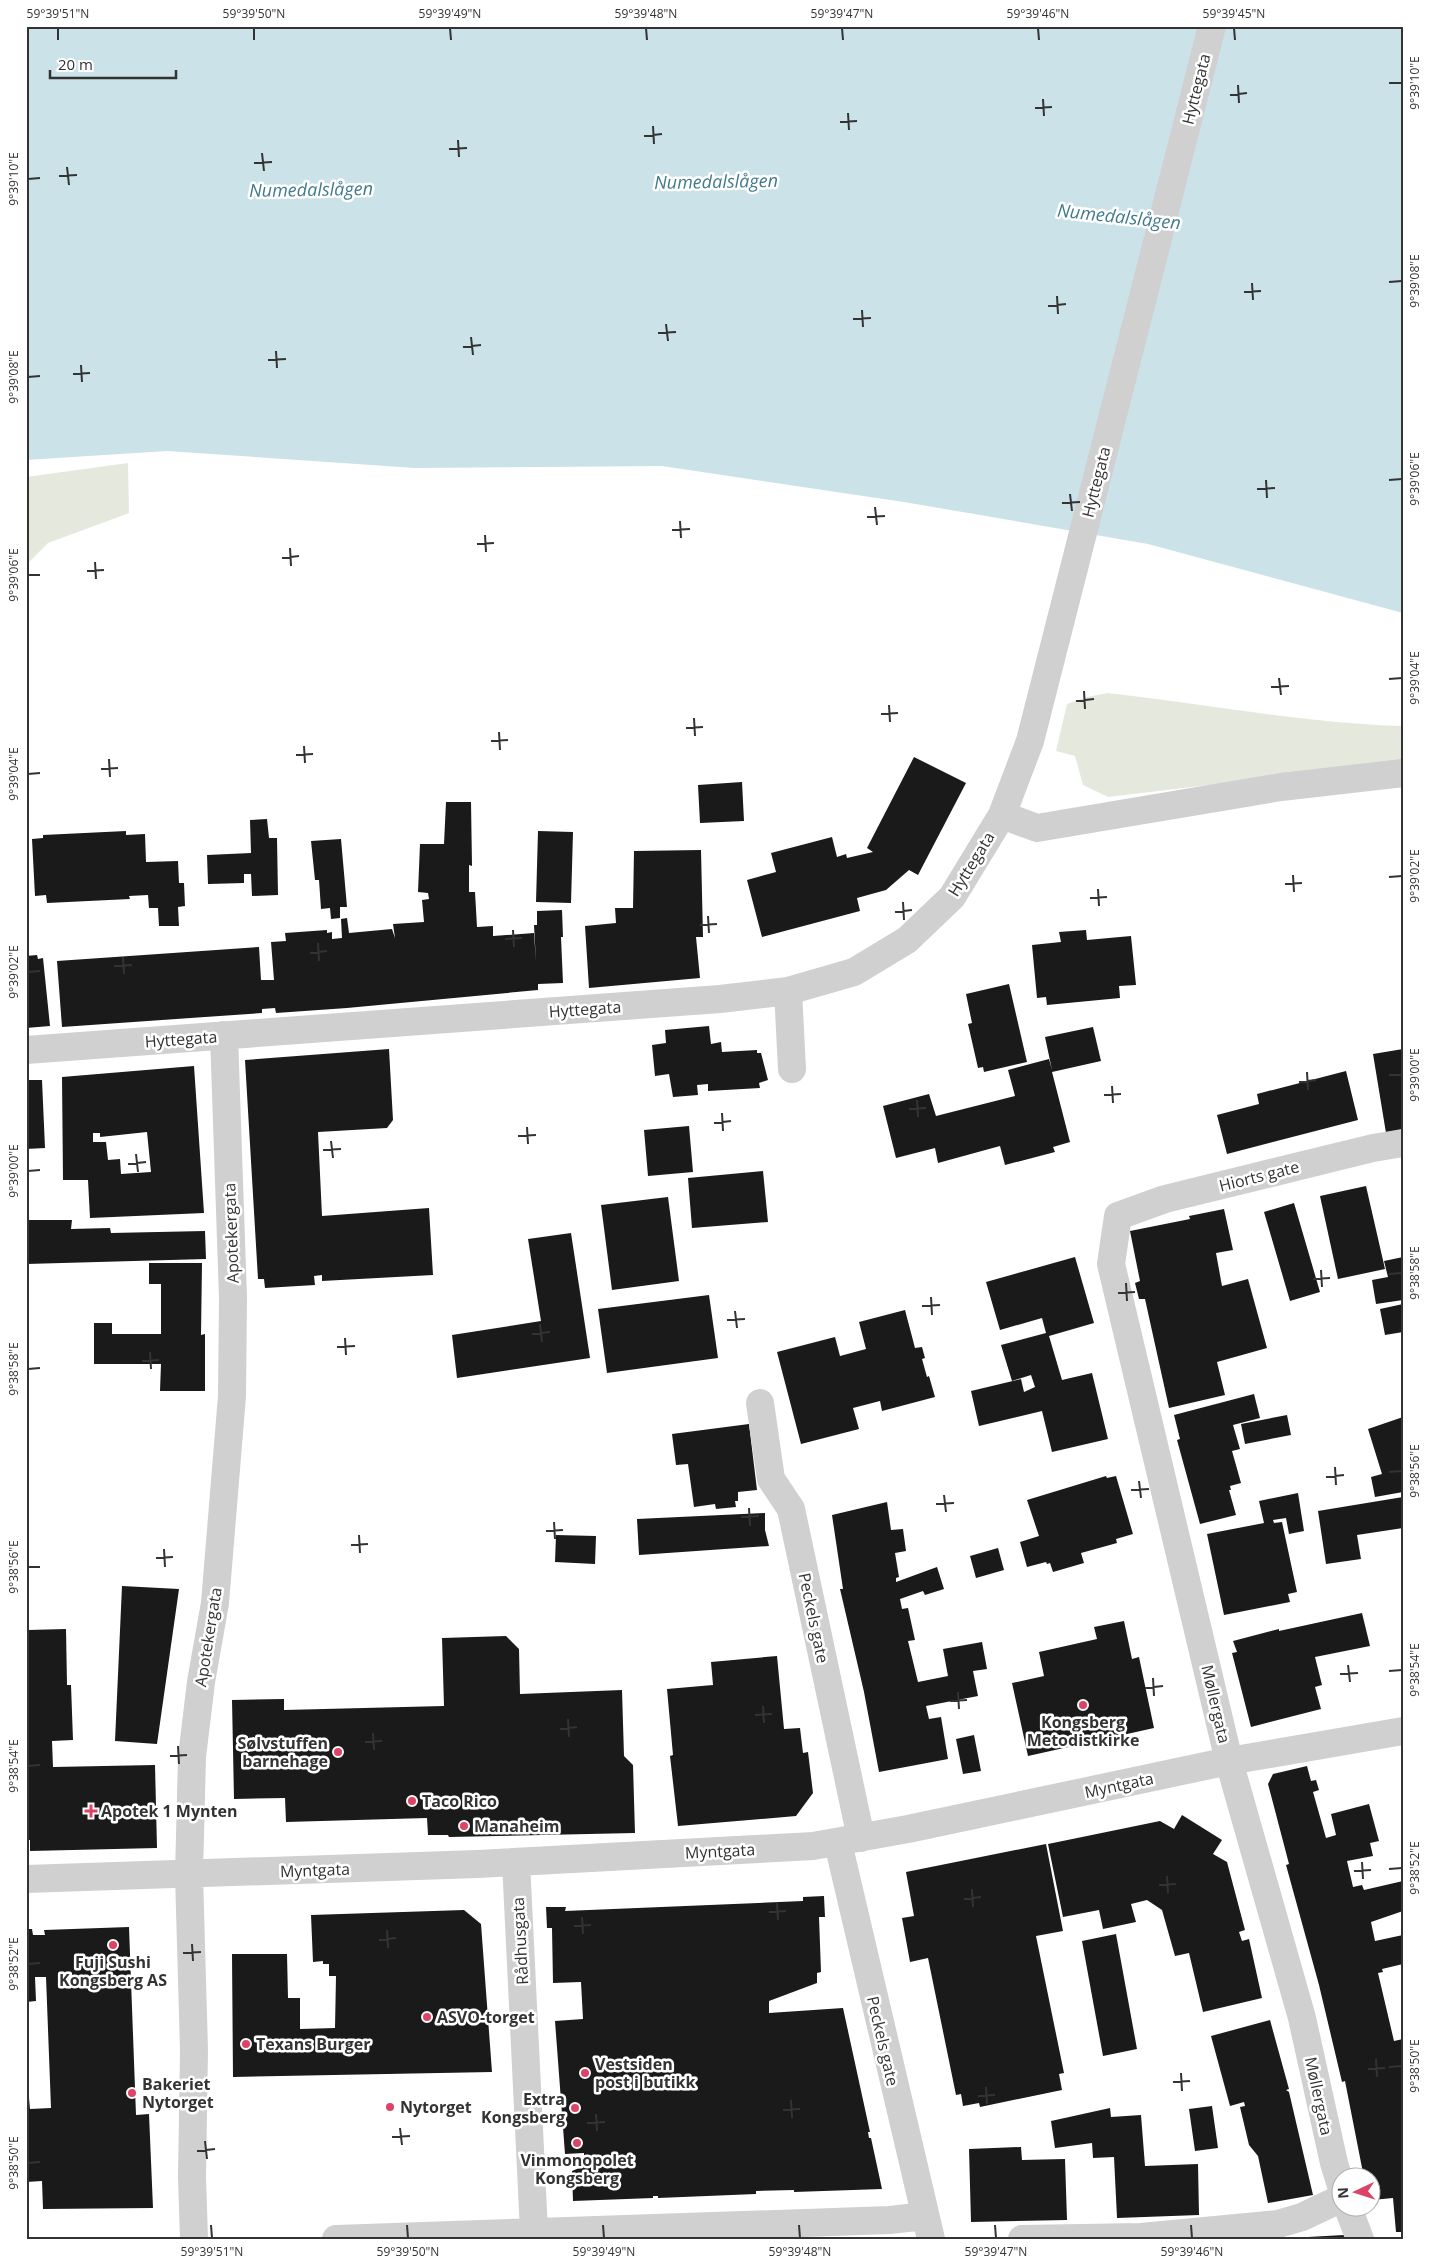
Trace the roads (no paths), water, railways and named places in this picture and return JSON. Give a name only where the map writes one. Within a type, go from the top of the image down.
[{"type":"street","name":"Hyttegata","points":[[26,1050],[720,999],[788,991],[854,972],[907,940],[952,897],[1002,815],[1030,741],[1212,26]]},
{"type":"street","points":[[1002,815],[1037,828],[1281,787],[1403,772]]},
{"type":"street","points":[[788,991],[792,1069]]},
{"type":"street","name":"Apotekergata","points":[[194,2239],[192,2177],[194,2041],[189,1874],[192,1757],[200,1682],[215,1603],[232,1396],[233,1298],[224,1035]]},
{"type":"street","name":"Hiorts gate","points":[[1118,1216],[1165,1199],[1373,1148],[1403,1144]]},
{"type":"street","name":"Møllergata","points":[[1118,1216],[1111,1264],[1230,1761],[1302,2018],[1336,2168]]},
{"type":"street","name":"Peckels gate","points":[[760,1403],[771,1479],[791,1509],[850,1840],[928,2227]]},
{"type":"street","name":"Myntgata","points":[[26,1879],[516,1862],[813,1846],[850,1840],[1230,1761],[1403,1731]]},
{"type":"street","name":"Rådhusgata","points":[[516,1862],[524,2016],[544,2233]]},
{"type":"street","points":[[1022,2239],[1141,2237],[1278,2224],[1302,2217],[1332,2203]]},
{"type":"street","points":[[1352,2218],[1360,2239]]},
{"type":"street","points":[[336,2239],[890,2220],[928,2227]]},
{"type":"water","name":"Numedalslågen","points":[[26,26],[1403,26],[1403,613],[1148,544],[904,502],[662,466],[415,468],[167,451],[26,460]]},
{"type":"place","name":"Kongsberg Metodistkirke","points":[[1083,1705]]},
{"type":"place","name":"Sølvstuffen barnehage","points":[[338,1752]]},
{"type":"place","name":"Taco Rico","points":[[412,1801]]},
{"type":"place","name":"Apotek 1 Mynten","points":[[91,1811]]},
{"type":"place","name":"Manaheim","points":[[464,1826]]},
{"type":"place","name":"Fuji Sushi Kongsberg AS","points":[[113,1945]]},
{"type":"place","name":"ASVO-torget","points":[[427,2017]]},
{"type":"place","name":"Texans Burger","points":[[246,2044]]},
{"type":"place","name":"Vestsiden post i butikk","points":[[585,2073]]},
{"type":"place","name":"Bakeriet Nytorget","points":[[132,2093]]},
{"type":"place","name":"Nytorget","points":[[390,2107]]},
{"type":"place","name":"Extra Kongsberg","points":[[575,2108]]},
{"type":"place","name":"Vinmonopolet Kongsberg","points":[[577,2143]]}]
